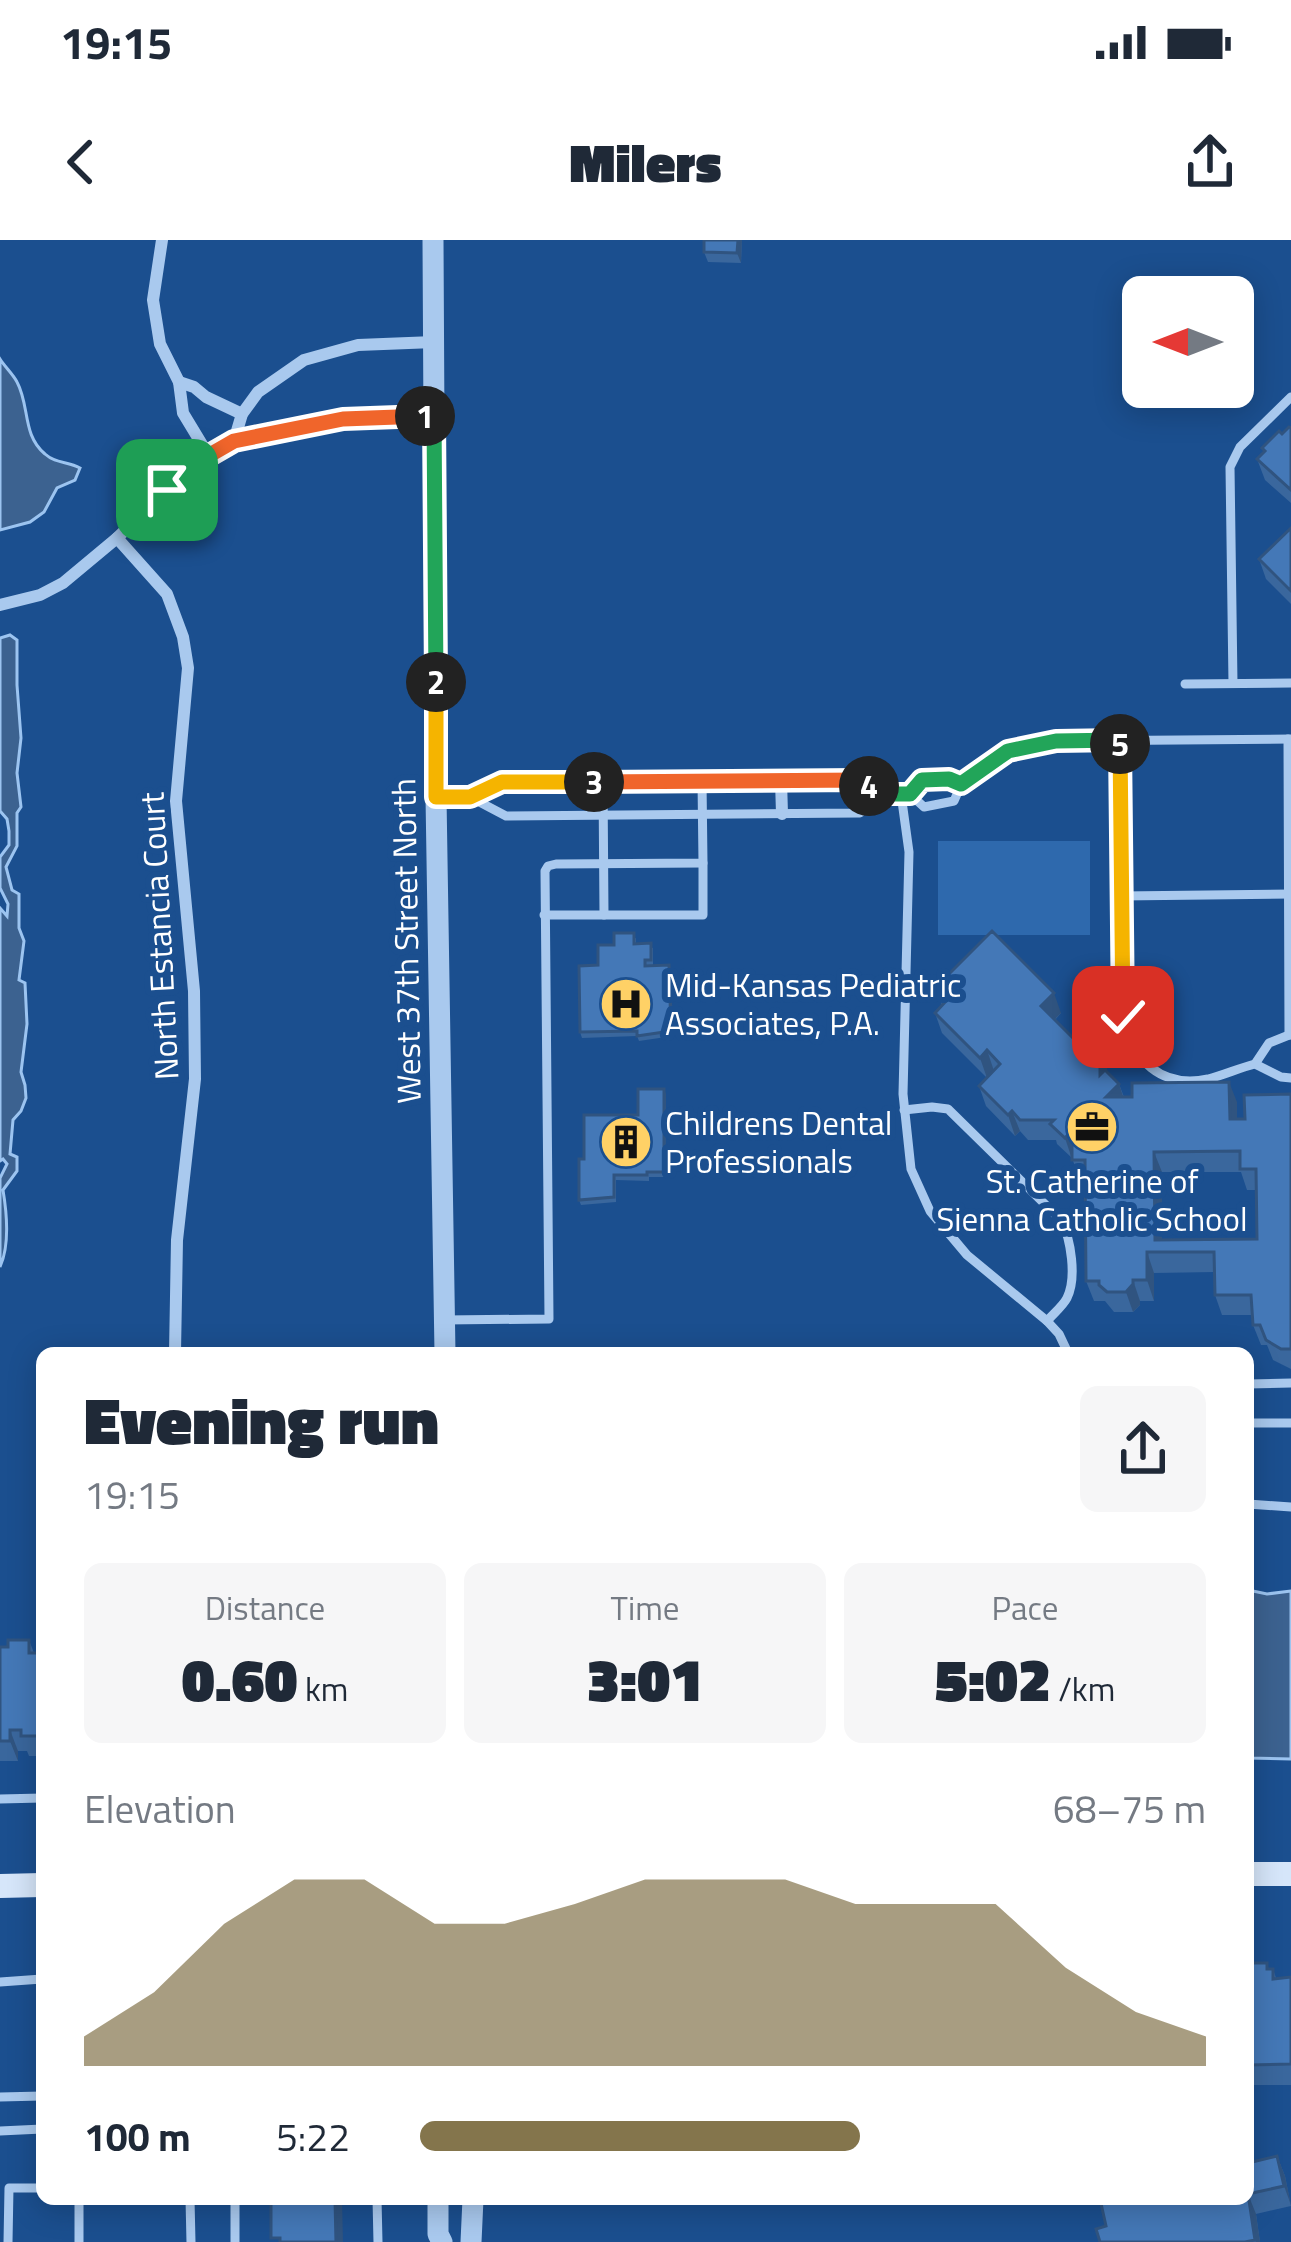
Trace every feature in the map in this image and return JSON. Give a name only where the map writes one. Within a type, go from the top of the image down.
[{"type":"main road","points":[[1254,1874],[1291,1874]]},
{"type":"main road","points":[[0,1886],[36,1885]]},
{"type":"street","points":[[162,240],[153,300],[160,344],[179,382],[182,413],[208,456]]},
{"type":"street","name":"West 37th Street North","points":[[434,240],[445,1347]]},
{"type":"street","points":[[234,441],[242,414],[266,385],[304,360],[358,345],[434,342]]},
{"type":"street","points":[[179,382],[242,414]]},
{"type":"street","points":[[0,605],[64,583],[167,490],[234,441],[343,419],[434,415]]},
{"type":"street","name":"North Estancia Court","points":[[117,538],[167,593],[188,668],[176,801],[194,992],[195,1078],[177,1240],[175,1347]]},
{"type":"street","points":[[781,780],[782,814]]},
{"type":"street","points":[[881,794],[906,794]]},
{"type":"street","points":[[436,797],[470,797]]},
{"type":"street","points":[[438,2205],[442,2242]]},
{"type":"street","points":[[471,2242],[473,2205]]},
{"type":"lane","points":[[1233,683],[1230,467],[1240,447],[1291,397]]},
{"type":"lane","points":[[1185,684],[1291,683]]},
{"type":"lane","points":[[906,794],[924,807],[955,801],[961,784],[1008,751],[1056,741],[1120,740],[1289,739],[1290,1035],[1269,1043],[1255,1064],[1205,1080],[1174,1079],[1151,1068],[1126,1036],[1120,740]]},
{"type":"lane","points":[[906,794],[922,780],[949,779],[961,784]]},
{"type":"lane","points":[[861,780],[881,794],[860,813],[702,815],[506,816],[470,797],[502,782],[861,780]]},
{"type":"lane","points":[[544,915],[703,915],[702,781]]},
{"type":"lane","points":[[603,782],[604,915]]},
{"type":"lane","points":[[906,794],[904,1110],[911,1169],[930,1211],[968,1255],[1048,1321],[1065,1347]]},
{"type":"lane","points":[[444,1319],[549,1319],[544,915],[548,866],[703,863]]},
{"type":"lane","points":[[1121,896],[1290,894]]},
{"type":"lane","points":[[1255,1064],[1291,1078]]},
{"type":"lane","points":[[904,1110],[948,1108],[1061,1220],[1070,1237],[1070,1285],[1067,1299],[1048,1321]]},
{"type":"lane","points":[[1254,1384],[1291,1383]]},
{"type":"lane","points":[[1254,1424],[1291,1423]]},
{"type":"lane","points":[[1254,1505],[1291,1508]]},
{"type":"lane","points":[[0,1798],[36,1798]]},
{"type":"lane","points":[[0,1982],[36,1979]]},
{"type":"lane","points":[[0,2097],[36,2096]]},
{"type":"lane","points":[[0,2131],[36,2129]]},
{"type":"lane","points":[[8,2242],[9,2188],[36,2188]]},
{"type":"lane","points":[[79,2205],[79,2242]]},
{"type":"lane","points":[[190,2205],[191,2242]]},
{"type":"lane","points":[[235,2205],[235,2242]]},
{"type":"lane","points":[[377,2205],[378,2242]]},
{"type":"shaded area","points":[[0,359],[21,391],[38,446],[53,459],[80,468],[75,480],[57,488],[44,512],[30,522],[0,530]]},
{"type":"shaded area","points":[[10,635],[17,640],[21,807],[17,846],[6,867],[12,890],[19,894],[24,941],[19,980],[25,983],[27,1024],[21,1072],[26,1098],[13,1120],[10,1154],[17,1157],[17,1171],[3,1190],[6,1239],[0,1267],[0,1178],[7,1164],[0,1161],[0,908],[7,916],[8,904],[0,888],[0,857],[9,845],[9,831],[0,811],[0,638]]},
{"type":"shaded area","points":[[938,841],[1090,841],[1090,935],[938,935]]},
{"type":"shaded area","points":[[1254,1591],[1291,1591],[1291,1759],[1254,1758]]},
{"type":"building","points":[[704,240],[738,240],[737,253],[704,252]]},
{"type":"building","points":[[1289,427],[1291,490],[1257,459],[1279,431],[1282,434]]},
{"type":"building","points":[[1291,528],[1291,591],[1259,559]]},
{"type":"building","points":[[992,931],[1054,993],[1041,1006],[1079,1044],[1100,1044],[1100,1075],[1105,1070],[1119,1084],[1106,1097],[1132,1097],[1132,1083],[1229,1082],[1230,1119],[1245,1119],[1244,1095],[1291,1094],[1291,1349],[1266,1340],[1260,1325],[1253,1325],[1251,1295],[1215,1295],[1214,1252],[1147,1252],[1147,1280],[1133,1280],[1126,1292],[1107,1292],[1099,1281],[1086,1281],[1085,1160],[1072,1160],[1072,1130],[1065,1138],[1050,1124],[1054,1120],[1020,1120],[1012,1111],[1008,1115],[979,1086],[1000,1064],[987,1050],[980,1058],[935,1013],[947,1000],[935,988]],"holes":[[[1240,1151],[1240,1169],[1256,1169],[1257,1239],[1155,1240],[1154,1152]]]},
{"type":"building","name":"Mid-Kansas Pediatric Associates, P.A.","points":[[614,933],[634,933],[634,944],[651,943],[651,960],[645,960],[645,966],[669,965],[671,1031],[637,1036],[637,1031],[580,1032],[579,966],[598,965],[598,945],[614,945]]},
{"type":"building","name":"Childrens Dental Professionals","points":[[638,1089],[664,1089],[664,1172],[614,1175],[614,1197],[579,1200],[584,1115],[638,1115]]},
{"type":"building","points":[[8,1640],[29,1640],[29,1653],[36,1653],[36,1736],[10,1730],[10,1741],[0,1741],[0,1647],[8,1647]]},
{"type":"building","points":[[1254,1963],[1267,1963],[1273,1979],[1291,1977],[1291,2064],[1254,2065]]},
{"type":"building","points":[[1277,2156],[1284,2186],[1254,2193],[1254,2162]]},
{"type":"building","points":[[271,2205],[335,2205],[336,2242],[271,2238]]},
{"type":"building","points":[[1101,2205],[1250,2205],[1255,2240],[1100,2242],[1096,2229],[1106,2226]]},
{"type":"place","name":"Mid-Kansas Pediatric Associates, P.A.","points":[[626,1004]]},
{"type":"place","name":"St. Catherine of Sienna Catholic School","points":[[1092,1127]]},
{"type":"place","name":"Childrens Dental Professionals","points":[[626,1142]]},
{"type":"route","points":[[167,490],[234,441],[343,419],[434,415],[436,797],[470,797],[502,782],[861,780],[881,794],[910,794],[922,780],[949,779],[961,784],[1008,751],[1056,741],[1120,740],[1123,1017]]}]
